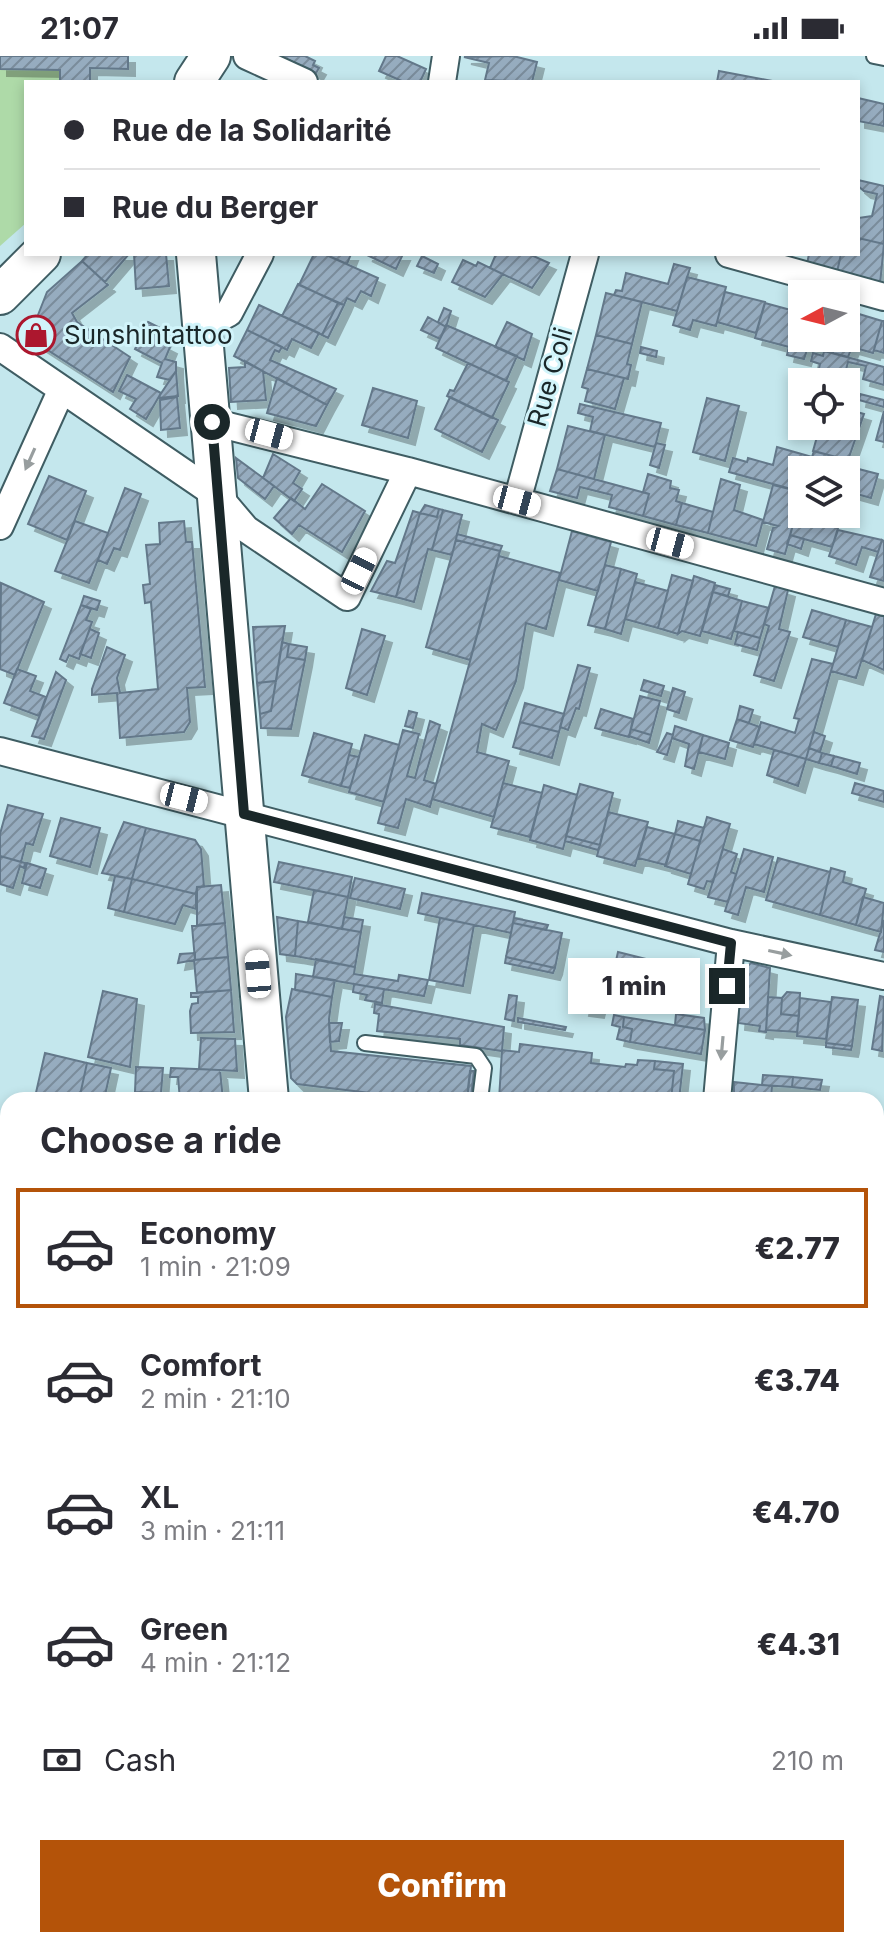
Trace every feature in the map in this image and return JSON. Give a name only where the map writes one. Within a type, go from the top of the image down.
[{"type":"street","points":[[181,56],[182,80]]},
{"type":"street","points":[[195,80],[211,56]]},
{"type":"street","points":[[247,56],[300,80]]},
{"type":"street","points":[[442,80],[446,56]]},
{"type":"street","points":[[0,295],[39,256]]},
{"type":"street","points":[[196,256],[268,1092]]},
{"type":"street","points":[[202,327],[229,313],[259,256]]},
{"type":"street","name":"Rue Coli","points":[[517,501],[584,256]]},
{"type":"street","points":[[736,256],[884,297]]},
{"type":"street","points":[[0,347],[218,496],[246,529],[347,597],[408,471]]},
{"type":"street","points":[[0,526],[61,391]]},
{"type":"street","points":[[212,422],[408,471],[884,602]]},
{"type":"street","points":[[0,751],[731,943],[884,976]]},
{"type":"street","points":[[718,1092],[731,943]]},
{"type":"lane","points":[[874,56],[884,58]]},
{"type":"lane","points":[[365,1043],[476,1056],[484,1068],[481,1092]]},
{"type":"green space","points":[[0,69],[60,70],[60,80],[24,80],[24,225],[0,246]]},
{"type":"building","points":[[0,56],[128,56],[128,69],[90,68],[90,80],[60,80],[60,70],[0,69]]},
{"type":"building","points":[[280,56],[305,56],[315,61],[313,65],[319,68],[316,73]]},
{"type":"building","points":[[386,56],[397,56],[426,69],[421,80],[399,80],[379,71]]},
{"type":"building","points":[[513,56],[537,62],[532,80],[485,80],[489,63],[464,57]]},
{"type":"building","points":[[719,71],[767,80],[717,80]]},
{"type":"building","points":[[860,98],[884,104],[884,126],[860,121]]},
{"type":"building","points":[[860,180],[884,186],[884,244],[860,238],[860,218],[872,216],[877,194],[860,188]]},
{"type":"building","points":[[860,238],[884,244],[880,284],[837,272],[841,256],[860,256]]},
{"type":"building","points":[[86,256],[127,256],[105,282],[82,261]]},
{"type":"building","points":[[134,256],[166,256],[169,286],[136,289]]},
{"type":"building","points":[[313,256],[328,256],[378,278],[371,296],[361,291],[355,302],[347,298],[344,305],[299,285]]},
{"type":"building","points":[[329,256],[350,256],[347,264]]},
{"type":"building","points":[[369,256],[402,256],[396,269]]},
{"type":"building","points":[[422,256],[438,264],[434,273],[417,266]]},
{"type":"building","points":[[495,256],[533,256],[549,263],[532,288],[490,268]]},
{"type":"building","points":[[809,256],[841,256],[837,272],[807,264]]},
{"type":"building","points":[[463,260],[476,266],[478,262],[503,274],[485,297],[452,282]]},
{"type":"building","points":[[82,261],[108,285],[72,313],[77,322],[130,357],[113,392],[29,338],[47,292]]},
{"type":"building","points":[[674,264],[690,268],[677,311],[614,295],[616,290],[622,291],[626,273],[668,284]]},
{"type":"building","points":[[687,277],[726,287],[716,326],[693,320],[690,330],[673,325]]},
{"type":"building","points":[[298,284],[338,303],[322,335],[282,316]]},
{"type":"building","points":[[725,292],[765,302],[756,333],[717,322]]},
{"type":"building","points":[[606,293],[642,302],[632,344],[596,335]]},
{"type":"building","points":[[338,303],[344,305],[328,338],[322,335]]},
{"type":"building","points":[[765,303],[788,309],[788,347],[755,338]]},
{"type":"building","points":[[259,305],[319,333],[311,348],[292,339],[287,350],[247,330]]},
{"type":"building","points":[[444,308],[451,311],[446,327],[438,322]]},
{"type":"building","points":[[860,314],[882,321],[873,353],[860,349]]},
{"type":"building","points":[[428,317],[446,327],[440,339],[421,330]]},
{"type":"building","points":[[884,321],[884,353],[874,350]]},
{"type":"building","points":[[148,322],[168,332],[162,343],[170,347],[165,359],[176,362],[176,371],[170,380],[157,377],[162,363],[135,349]]},
{"type":"building","points":[[507,322],[532,334],[524,360],[495,347]]},
{"type":"building","points":[[446,325],[517,356],[506,381],[436,348]]},
{"type":"building","points":[[247,330],[282,347],[279,352],[275,350],[270,360],[336,389],[327,405],[234,356]]},
{"type":"building","points":[[596,335],[632,344],[627,364],[631,365],[628,379],[587,369]]},
{"type":"building","points":[[641,347],[657,351],[656,357],[640,353]]},
{"type":"building","points":[[788,351],[806,352],[804,359],[787,355]]},
{"type":"building","points":[[824,352],[828,352],[884,367],[884,385],[863,379],[866,366],[848,362],[846,368],[819,368],[820,364],[811,361],[813,353],[823,356]]},
{"type":"building","points":[[833,352],[850,352],[848,357]]},
{"type":"building","points":[[245,361],[263,371],[266,400],[231,402],[229,368],[245,367]]},
{"type":"building","points":[[468,363],[509,382],[492,418],[447,396],[450,390],[454,391]]},
{"type":"building","points":[[587,369],[624,378],[615,409],[585,401],[588,389],[582,387]]},
{"type":"building","points":[[176,371],[178,396],[159,398],[160,395]]},
{"type":"building","points":[[127,375],[161,393],[146,419],[130,409],[136,399],[119,391]]},
{"type":"building","points":[[277,378],[327,405],[316,426],[267,413]]},
{"type":"building","points":[[373,388],[417,401],[408,438],[362,425]]},
{"type":"building","points":[[860,394],[884,400],[884,407],[860,400]]},
{"type":"building","points":[[177,397],[180,428],[161,430],[160,400]]},
{"type":"building","points":[[450,397],[498,420],[482,452],[435,429]]},
{"type":"building","points":[[707,398],[739,406],[725,461],[693,452]]},
{"type":"building","points":[[580,404],[661,423],[655,447],[590,431],[593,417],[578,413]]},
{"type":"building","points":[[884,411],[884,442],[876,440]]},
{"type":"building","points":[[568,426],[605,435],[594,479],[557,469]]},
{"type":"building","points":[[816,440],[855,440],[849,456],[813,451]]},
{"type":"building","points":[[656,443],[665,445],[659,468],[650,465]]},
{"type":"building","points":[[777,447],[808,456],[788,456],[788,488],[729,472],[733,458],[747,462],[748,458],[773,465]]},
{"type":"building","points":[[814,451],[832,456],[812,456]]},
{"type":"building","points":[[273,454],[300,471],[293,483],[302,489],[294,501],[263,478]]},
{"type":"building","points":[[236,458],[274,486],[265,499],[238,478]]},
{"type":"building","points":[[557,469],[649,494],[643,516],[609,507],[612,495],[580,487],[577,498],[550,491]]},
{"type":"building","points":[[860,469],[878,474],[871,498],[860,495]]},
{"type":"building","points":[[648,474],[671,481],[670,488],[679,490],[676,501],[682,503],[676,525],[643,516],[649,494],[643,492]]},
{"type":"building","points":[[49,476],[86,491],[67,540],[28,524]]},
{"type":"building","points":[[721,479],[740,485],[734,510],[763,520],[756,546],[708,533]]},
{"type":"building","points":[[322,484],[365,511],[342,552],[299,525],[292,534],[274,518],[291,498],[305,509]]},
{"type":"building","points":[[773,485],[788,489],[788,528],[792,528],[785,554],[767,549],[773,528],[778,526],[763,522]]},
{"type":"building","points":[[125,488],[141,494],[120,550],[114,548],[107,564],[98,560]]},
{"type":"building","points":[[682,503],[713,512],[708,533],[676,525]]},
{"type":"building","points":[[425,505],[439,509],[437,517],[420,513]]},
{"type":"building","points":[[439,509],[443,510],[432,550],[428,549],[414,602],[396,597],[420,513],[437,517]]},
{"type":"building","points":[[443,510],[462,515],[452,555],[432,550]]},
{"type":"building","points":[[413,511],[420,513],[396,597],[371,591],[387,561],[395,563]]},
{"type":"building","points":[[75,521],[108,533],[89,583],[55,571]]},
{"type":"building","points":[[184,521],[186,542],[192,542],[205,687],[187,688],[190,722],[184,732],[120,738],[117,693],[92,695],[92,689],[107,647],[125,655],[117,678],[120,693],[158,689],[151,602],[145,603],[143,585],[150,584],[146,545],[160,544],[159,523]]},
{"type":"building","points":[[792,528],[838,528],[832,547],[790,535]]},
{"type":"building","points":[[838,530],[882,540],[878,552],[862,547],[856,565],[829,556]]},
{"type":"building","points":[[572,531],[611,542],[598,591],[559,580]]},
{"type":"building","points":[[457,534],[502,546],[500,551],[456,540]]},
{"type":"building","points":[[790,535],[804,539],[801,549],[787,544]]},
{"type":"building","points":[[456,540],[500,551],[470,660],[426,647]]},
{"type":"building","points":[[884,541],[884,581],[870,577]]},
{"type":"building","points":[[499,556],[560,573],[546,629],[526,623],[516,681],[496,730],[482,724],[477,752],[509,761],[494,817],[432,799]]},
{"type":"building","points":[[605,565],[621,569],[605,629],[588,625]]},
{"type":"building","points":[[621,569],[637,574],[621,634],[605,629]]},
{"type":"building","points":[[672,575],[693,581],[678,634],[658,628]]},
{"type":"building","points":[[694,576],[715,583],[700,636],[682,631],[678,634]]},
{"type":"building","points":[[635,582],[668,591],[658,628],[625,619]]},
{"type":"building","points":[[1,583],[44,602],[15,675],[0,669]]},
{"type":"building","points":[[715,585],[730,589],[728,596],[713,592]]},
{"type":"building","points":[[775,586],[788,590],[779,629],[790,632],[774,681],[754,675],[769,626],[764,624]]},
{"type":"building","points":[[713,592],[742,601],[731,639],[702,631]]},
{"type":"building","points":[[84,596],[100,601],[97,610],[81,605]]},
{"type":"building","points":[[742,601],[769,608],[760,638],[734,631]]},
{"type":"building","points":[[81,605],[91,609],[86,620],[92,622],[79,659],[69,655],[66,662],[60,659]]},
{"type":"building","points":[[812,610],[846,620],[838,647],[803,637]]},
{"type":"building","points":[[876,614],[884,616],[884,670],[862,660]]},
{"type":"building","points":[[846,620],[872,627],[856,678],[831,671]]},
{"type":"building","points":[[285,626],[276,681],[257,683],[253,627]]},
{"type":"building","points":[[90,629],[99,633],[91,658],[80,654]]},
{"type":"building","points":[[362,629],[385,636],[367,695],[346,688]]},
{"type":"building","points":[[738,632],[760,638],[757,650],[735,644]]},
{"type":"building","points":[[282,642],[289,644],[287,657],[305,660],[291,729],[261,728],[260,714],[271,711]]},
{"type":"building","points":[[289,644],[307,647],[305,660],[287,657]]},
{"type":"building","points":[[812,659],[833,664],[806,759],[754,744],[761,722],[795,733],[799,719],[794,718]]},
{"type":"building","points":[[578,665],[590,668],[579,709],[576,708],[568,730],[560,727]]},
{"type":"building","points":[[17,669],[36,676],[30,691],[46,697],[39,716],[4,703]]},
{"type":"building","points":[[56,672],[66,680],[44,739],[32,736]]},
{"type":"building","points":[[644,680],[664,686],[661,696],[641,690]]},
{"type":"building","points":[[276,681],[271,711],[260,714],[257,683]]},
{"type":"building","points":[[673,688],[685,692],[679,713],[667,709]]},
{"type":"building","points":[[640,696],[660,701],[651,735],[631,729]]},
{"type":"building","points":[[525,703],[564,714],[559,732],[520,722]]},
{"type":"building","points":[[740,706],[753,710],[749,723],[737,719]]},
{"type":"building","points":[[601,709],[633,719],[629,737],[595,728]]},
{"type":"building","points":[[409,711],[417,713],[413,728],[405,726]]},
{"type":"building","points":[[737,719],[760,727],[753,747],[730,740]]},
{"type":"building","points":[[430,721],[440,725],[424,780],[436,784],[430,807],[406,799],[398,828],[378,823],[403,730],[419,734],[407,776],[415,778]]},
{"type":"building","points":[[520,722],[559,732],[552,758],[513,747]]},
{"type":"building","points":[[675,726],[703,735],[694,769],[685,766],[689,744],[672,738]]},
{"type":"building","points":[[631,729],[651,735],[649,743],[629,736]]},
{"type":"building","points":[[814,732],[825,736],[820,752],[809,748]]},
{"type":"building","points":[[314,733],[352,744],[341,786],[302,775]]},
{"type":"building","points":[[667,733],[673,735],[667,755],[657,752]]},
{"type":"building","points":[[365,735],[399,745],[384,802],[349,792]]},
{"type":"building","points":[[703,735],[729,743],[725,759],[699,752]]},
{"type":"building","points":[[809,748],[822,753],[819,763],[806,759]]},
{"type":"building","points":[[774,750],[806,759],[798,786],[767,775]]},
{"type":"building","points":[[822,753],[834,756],[831,766],[819,763]]},
{"type":"building","points":[[349,755],[359,757],[350,788],[341,786]]},
{"type":"building","points":[[834,756],[860,763],[857,774],[831,766]]},
{"type":"building","points":[[503,783],[542,793],[530,837],[491,827]]},
{"type":"building","points":[[855,783],[884,791],[884,802],[852,793]]},
{"type":"building","points":[[580,784],[613,793],[600,845],[566,836]]},
{"type":"building","points":[[544,785],[577,795],[563,849],[530,840]]},
{"type":"building","points":[[8,805],[43,814],[33,845],[26,843],[21,862],[0,856],[0,834]]},
{"type":"building","points":[[608,812],[648,822],[635,866],[597,856]]},
{"type":"building","points":[[707,817],[730,824],[713,882],[707,881],[704,889],[688,884]]},
{"type":"building","points":[[61,818],[100,828],[90,867],[50,856]]},
{"type":"building","points":[[678,821],[704,828],[700,841],[675,834]]},
{"type":"building","points":[[124,822],[146,828],[132,879],[102,873]]},
{"type":"building","points":[[647,827],[675,834],[666,865],[638,858]]},
{"type":"building","points":[[146,828],[195,840],[201,849],[204,887],[197,887],[196,894],[132,879]]},
{"type":"building","points":[[675,834],[700,841],[691,874],[665,866]]},
{"type":"building","points":[[566,836],[600,845],[598,850],[565,841]]},
{"type":"building","points":[[723,849],[737,854],[731,872],[736,874],[728,902],[708,897]]},
{"type":"building","points":[[744,849],[773,857],[764,892],[746,887],[738,915],[725,911]]},
{"type":"building","points":[[0,856],[25,863],[24,868],[20,866],[13,888],[0,884]]},
{"type":"building","points":[[778,858],[830,872],[820,915],[766,900]]},
{"type":"building","points":[[279,862],[352,877],[348,897],[274,882]]},
{"type":"building","points":[[27,863],[46,869],[40,888],[22,883]]},
{"type":"building","points":[[831,868],[845,872],[843,882],[866,889],[856,925],[820,915]]},
{"type":"building","points":[[115,876],[132,879],[124,912],[108,908]]},
{"type":"building","points":[[355,878],[405,889],[400,909],[350,898]]},
{"type":"building","points":[[132,879],[196,894],[196,909],[183,905],[175,924],[124,912]]},
{"type":"building","points":[[221,885],[225,923],[197,926],[197,887]]},
{"type":"building","points":[[314,890],[348,897],[342,929],[308,922]]},
{"type":"building","points":[[422,893],[515,912],[511,933],[418,913]]},
{"type":"building","points":[[863,897],[884,903],[881,932],[856,925]]},
{"type":"building","points":[[277,917],[298,921],[295,956],[280,954]]},
{"type":"building","points":[[344,917],[363,920],[361,932],[342,929]]},
{"type":"building","points":[[440,918],[474,925],[463,986],[429,980]]},
{"type":"building","points":[[514,918],[548,925],[546,930],[513,923]]},
{"type":"building","points":[[884,920],[884,952],[875,950]]},
{"type":"building","points":[[298,921],[361,932],[355,967],[295,956]]},
{"type":"building","points":[[225,923],[228,957],[195,960],[192,926]]},
{"type":"building","points":[[513,923],[562,933],[555,968],[506,957]]},
{"type":"building","points":[[618,952],[670,965],[660,1003],[609,991]]},
{"type":"building","points":[[195,953],[195,960],[178,963],[180,954]]},
{"type":"building","points":[[228,957],[231,990],[197,993],[194,960]]},
{"type":"building","points":[[506,957],[555,968],[553,973],[505,963]]},
{"type":"building","points":[[316,959],[355,967],[354,974],[398,981],[399,975],[428,980],[424,996],[313,977]]},
{"type":"building","points":[[751,963],[770,968],[766,1032],[759,1031],[760,1026],[738,1023],[742,971]]},
{"type":"building","points":[[296,974],[335,980],[332,997],[295,990]]},
{"type":"building","points":[[354,984],[384,989],[382,1003],[365,1000],[367,995],[353,992]]},
{"type":"building","points":[[292,989],[332,997],[329,1019],[331,1051],[471,1066],[468,1092],[362,1092],[297,1084],[291,1078],[286,1017]]},
{"type":"building","points":[[231,990],[234,1032],[191,1033],[190,1011],[192,1004],[198,1003],[198,997],[191,997],[191,993]]},
{"type":"building","points":[[103,991],[137,999],[130,1067],[88,1057]]},
{"type":"building","points":[[787,992],[800,993],[799,1016],[781,1014],[782,998]]},
{"type":"building","points":[[509,995],[517,996],[514,1021],[505,1019]]},
{"type":"building","points":[[880,996],[884,997],[882,1051],[872,1049]]},
{"type":"building","points":[[768,997],[782,998],[781,1014],[799,1016],[797,1032],[766,1030]]},
{"type":"building","points":[[832,997],[858,1000],[852,1046],[826,1043]]},
{"type":"building","points":[[800,998],[831,1002],[826,1039],[797,1036]]},
{"type":"building","points":[[584,1000],[599,1003],[597,1011],[582,1009]]},
{"type":"building","points":[[375,1004],[504,1027],[502,1051],[460,1045],[460,1039],[377,1031],[379,1014],[374,1013]]},
{"type":"building","points":[[676,1014],[704,1018],[705,1030],[675,1025]]},
{"type":"building","points":[[614,1015],[624,1017],[623,1027],[632,1029],[630,1042],[617,1039],[620,1027],[612,1025]]},
{"type":"building","points":[[624,1017],[705,1030],[701,1054],[630,1042],[632,1029],[623,1027]]},
{"type":"building","points":[[518,1018],[566,1027],[565,1030],[518,1022]]},
{"type":"building","points":[[329,1023],[342,1023],[339,1041],[330,1042]]},
{"type":"building","points":[[201,1038],[235,1039],[237,1071],[199,1069]]},
{"type":"building","points":[[826,1043],[852,1046],[851,1050],[826,1047]]},
{"type":"building","points":[[520,1044],[592,1053],[591,1063],[625,1067],[626,1064],[637,1065],[638,1060],[655,1061],[654,1069],[674,1071],[672,1092],[499,1092],[502,1050],[519,1052]]},
{"type":"building","points":[[45,1053],[87,1063],[81,1092],[36,1092]]},
{"type":"building","points":[[655,1061],[683,1064],[680,1092],[672,1092],[674,1071],[654,1069]]},
{"type":"building","points":[[87,1063],[111,1068],[106,1092],[81,1092]]},
{"type":"building","points":[[136,1067],[163,1068],[161,1092],[135,1092]]},
{"type":"building","points":[[171,1068],[220,1070],[222,1092],[179,1092],[178,1077],[170,1077]]},
{"type":"building","points":[[470,1071],[474,1071],[472,1092],[468,1092]]},
{"type":"building","points":[[763,1075],[793,1077],[792,1087],[762,1085]]},
{"type":"building","points":[[793,1077],[822,1080],[820,1090],[792,1087]]},
{"type":"building","points":[[734,1082],[772,1086],[772,1092],[734,1092]]},
{"type":"place","name":"Sunshintattoo","points":[[36,335]]},
{"type":"route","points":[[212,422],[244,814],[731,943],[727,986]]}]
